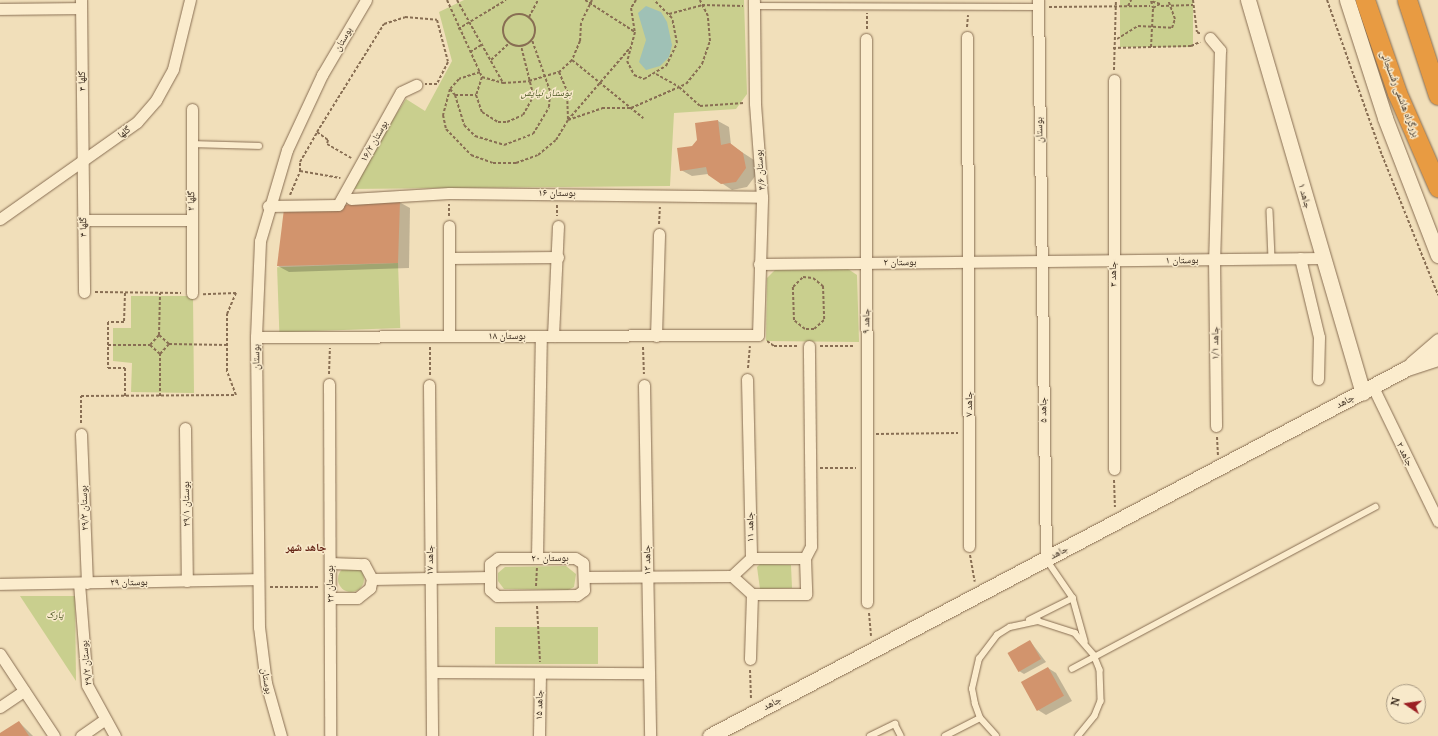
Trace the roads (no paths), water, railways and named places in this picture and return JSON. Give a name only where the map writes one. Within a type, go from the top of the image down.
[{"type":"highway","name":"بزرگراه هاشمی رفسنجانی","points":[[1365,0],[1397,93],[1438,187]]},
{"type":"highway","points":[[1406,0],[1438,95]]},
{"type":"main road","name":"جاهد ۱","points":[[1248,0],[1323,258],[1368,389]]},
{"type":"main road","points":[[1347,0],[1385,118],[1438,255]]},
{"type":"main road","name":"جاهد","points":[[1407,368],[1438,341]]},
{"type":"main road","name":"جاهد","points":[[710,736],[1407,368],[1438,358]]},
{"type":"street","name":"گلها","points":[[0,220],[137,122],[156,100],[173,69],[190,0]]},
{"type":"street","name":"بوستان","points":[[281,736],[266,683],[258,583],[256,337],[260,242],[268,206],[287,150],[322,75],[366,0]]},
{"type":"street","name":"بوستان ۴/۶","points":[[753,3],[754,103],[762,197],[755,335]]},
{"type":"street","name":"بوستان","points":[[1038,3],[1041,261]]},
{"type":"street","name":"گلها ۳","points":[[81,4],[82,162]]},
{"type":"street","points":[[0,9],[81,4]]},
{"type":"street","name":"جاهد ۷","points":[[967,37],[969,262],[968,546]]},
{"type":"street","name":"جاهد ۱/۱","points":[[1210,38],[1220,50],[1214,259],[1216,426]]},
{"type":"street","name":"جاهد ۹","points":[[866,40],[866,434],[868,602]]},
{"type":"street","name":"جاهد ۳","points":[[1114,80],[1114,469]]},
{"type":"street","name":"بوستان ۱۶/۲","points":[[268,206],[338,205],[401,92],[416,85]]},
{"type":"street","name":"گلها ۲","points":[[192,109],[192,293]]},
{"type":"street","name":"گلها ۴","points":[[82,162],[84,292]]},
{"type":"street","name":"بوستان ۱۶","points":[[351,199],[449,193],[660,194],[762,197]]},
{"type":"street","points":[[83,220],[191,220]]},
{"type":"street","points":[[449,226],[449,336]]},
{"type":"street","points":[[554,336],[558,226]]},
{"type":"street","points":[[656,336],[659,234]]},
{"type":"street","points":[[449,258],[558,257]]},
{"type":"street","points":[[1300,258],[1319,337],[1318,379]]},
{"type":"street","name":"بوستان ۱","points":[[1041,261],[1323,258]]},
{"type":"street","name":"بوستان ۲","points":[[759,264],[1041,261]]},
{"type":"street","name":"جاهد ۵","points":[[1041,261],[1046,559]]},
{"type":"street","name":"بوستان ۱۸","points":[[256,337],[755,335]]},
{"type":"street","points":[[537,558],[541,336]]},
{"type":"street","points":[[372,580],[490,578],[490,590],[497,596],[577,595],[584,590],[584,577],[732,576],[752,594],[806,594],[805,558],[812,546],[809,346]]},
{"type":"street","name":"جاهد ۱۱","points":[[747,379],[751,558]]},
{"type":"street","name":"بوستان ۲۲","points":[[329,384],[330,736]]},
{"type":"street","name":"جاهد ۱۷","points":[[429,384],[432,736]]},
{"type":"street","name":"جاهد ۱۳","points":[[644,385],[650,736]]},
{"type":"street","name":"جاهد ۲","points":[[1368,389],[1438,521]]},
{"type":"street","name":"بوستان ۲۹/۱","points":[[185,428],[187,581]]},
{"type":"street","name":"بوستان ۲۹/۳","points":[[81,434],[83,583]]},
{"type":"street","name":"بوستان ۲۰","points":[[490,578],[490,564],[498,558],[575,558],[583,563],[584,577]]},
{"type":"street","points":[[732,576],[751,558],[805,558]]},
{"type":"street","points":[[330,563],[364,564],[372,580],[370,588],[357,598],[330,593]]},
{"type":"street","name":"بوستان ۲۹","points":[[0,584],[187,581],[258,583]]},
{"type":"street","name":"بوستان ۲۹/۲","points":[[83,583],[87,685],[104,720],[115,736]]},
{"type":"street","points":[[750,659],[752,594]]},
{"type":"street","points":[[0,654],[54,736]]},
{"type":"street","points":[[432,672],[648,674]]},
{"type":"street","name":"جاهد ۱۵","points":[[539,736],[540,673]]},
{"type":"street","points":[[0,707],[24,691]]},
{"type":"street","points":[[81,736],[104,720]]},
{"type":"lane","points":[[753,3],[867,6],[968,6],[1038,3]]},
{"type":"lane","points":[[192,144],[259,146]]},
{"type":"lane","points":[[1270,211],[1272,259]]},
{"type":"lane","points":[[1072,669],[1094,655],[1375,507]]},
{"type":"lane","points":[[1046,559],[1073,598],[1085,642],[1094,655],[1100,670],[1101,701],[1095,716],[1079,736]]},
{"type":"lane","points":[[996,736],[980,718],[972,689],[978,659],[997,635],[1073,598]]},
{"type":"lane","points":[[1024,622],[1063,627],[1085,642]]},
{"type":"lane","points":[[946,736],[980,718]]},
{"type":"lane","points":[[870,736],[895,724],[901,736]]},
{"type":"water","points":[[646,6],[661,12],[667,22],[672,45],[669,57],[660,66],[646,70],[639,62],[646,40],[638,13]]},
{"type":"district","name":"جاهد شهر","points":[[306,547]]},
{"type":"park label","name":"بوستان نیایش","points":[[546,93]]},
{"type":"park label","name":"پارک","points":[[55,615]]}]
